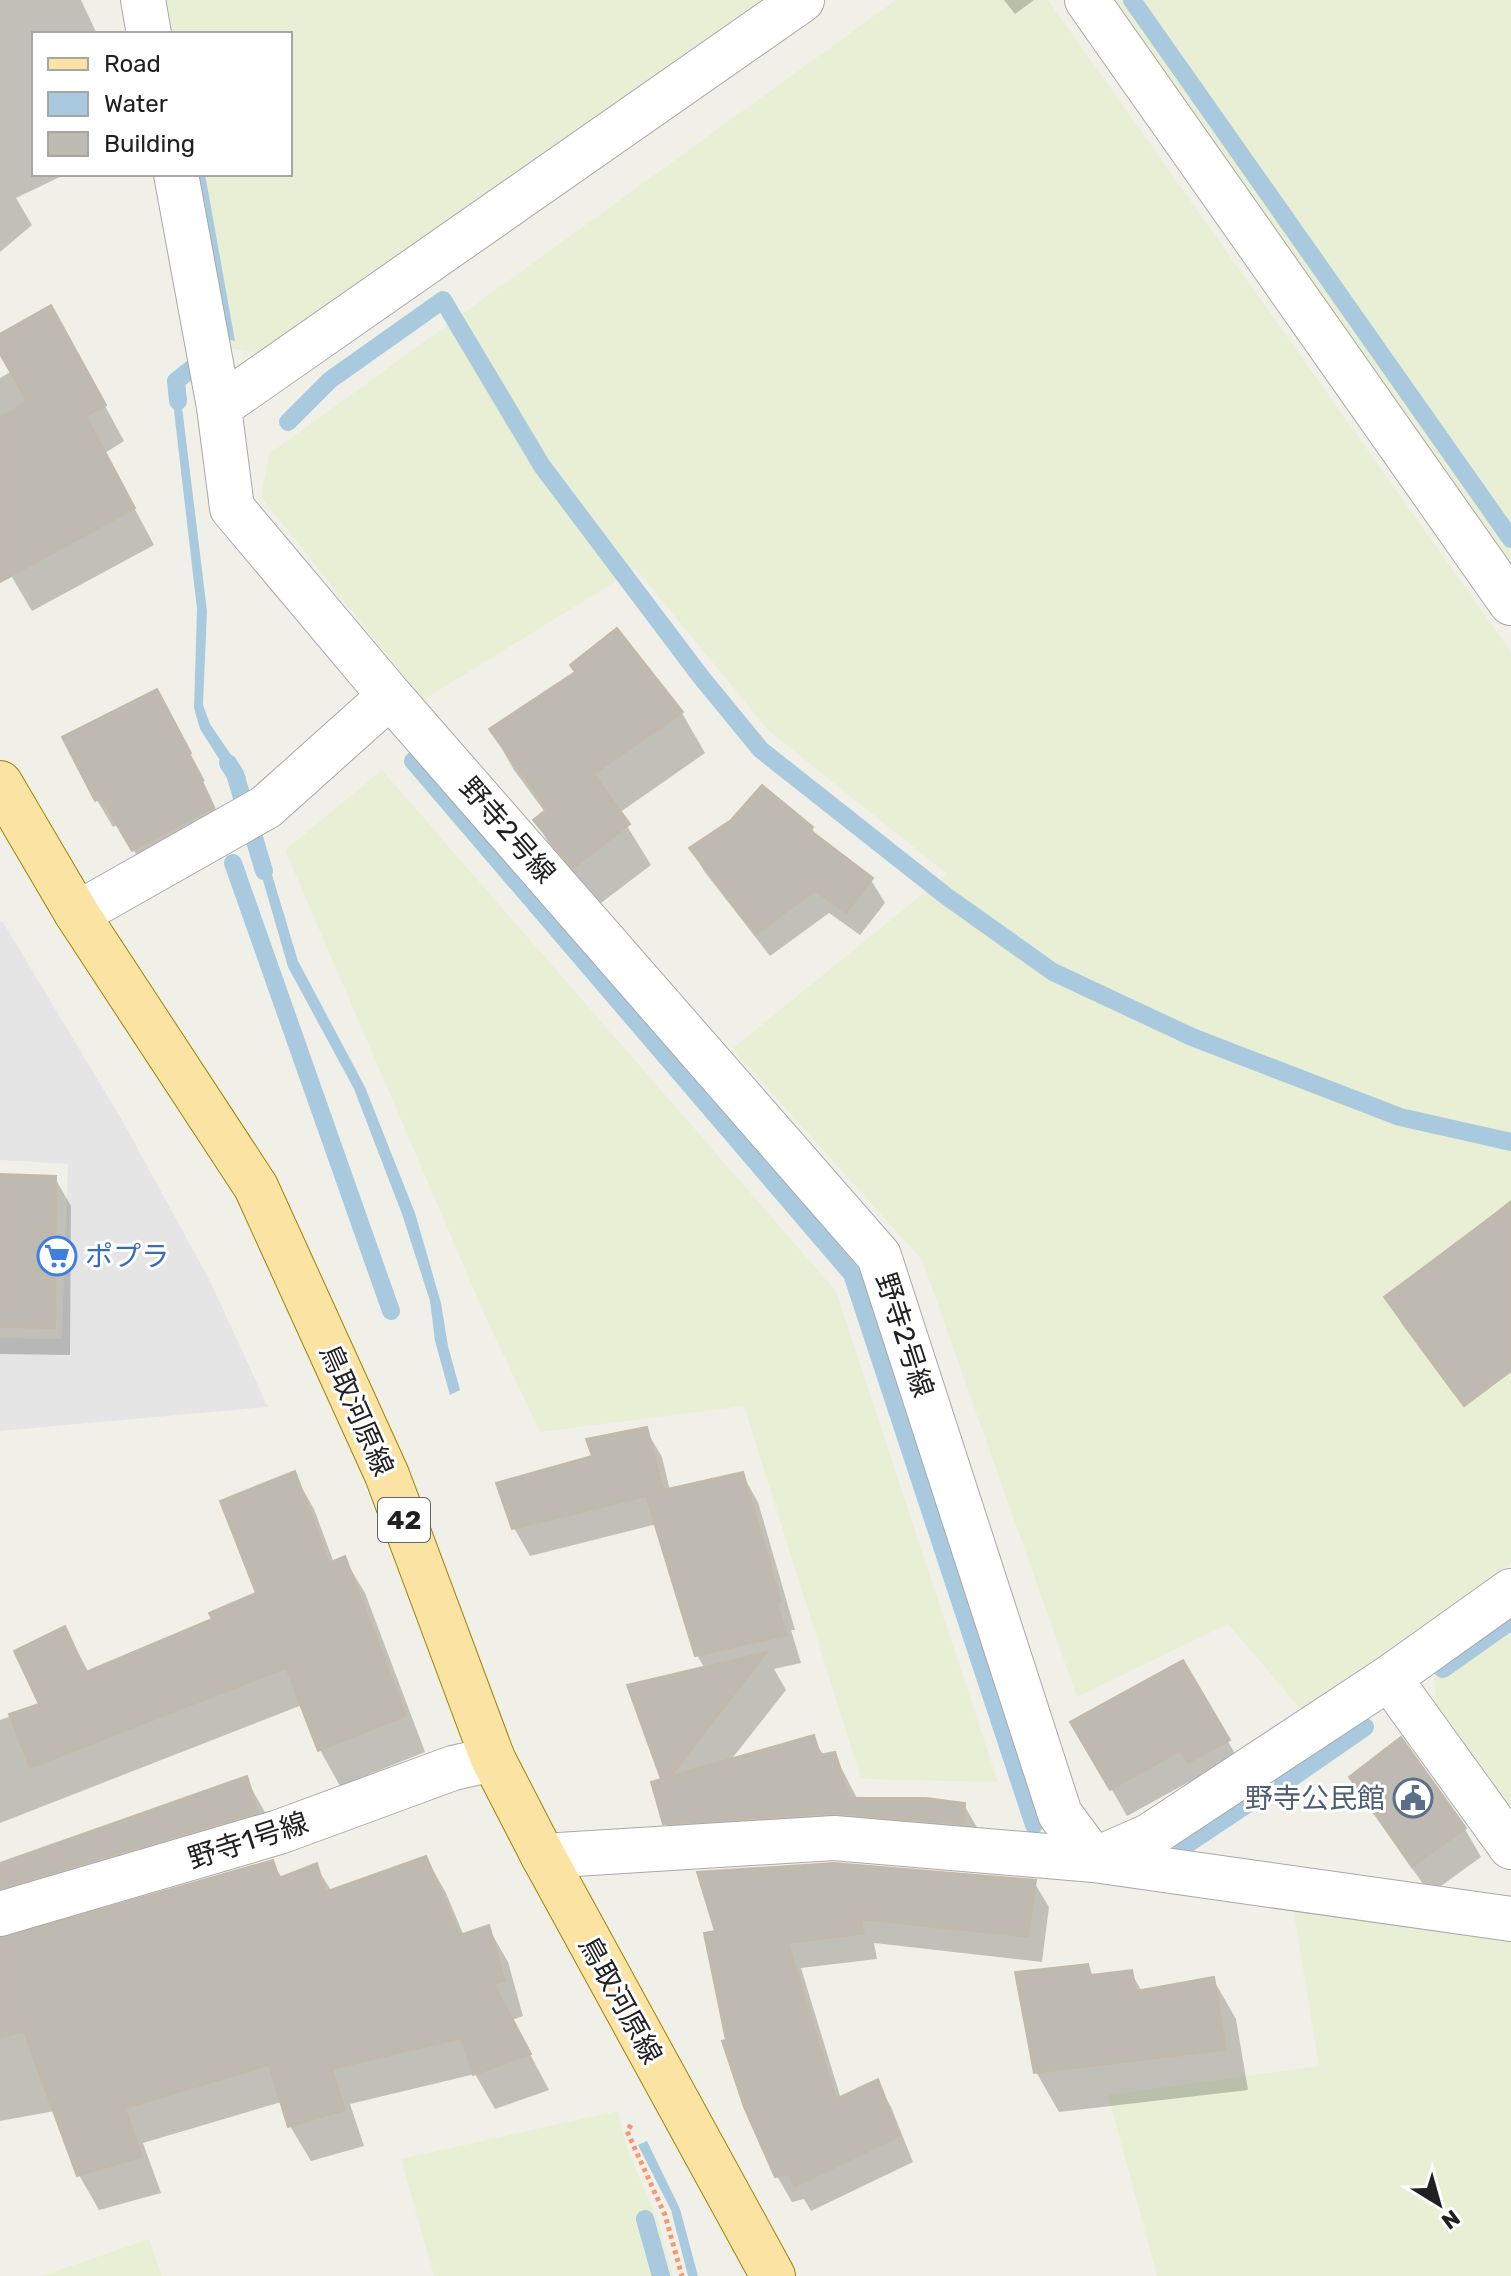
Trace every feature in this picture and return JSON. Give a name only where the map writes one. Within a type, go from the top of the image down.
[{"type":"main road","name":"鳥取河原線","points":[[4,796],[77,914],[256,1187],[387,1475],[493,1759],[773,2276]]},
{"type":"street","points":[[143,0],[149,32]]},
{"type":"street","points":[[219,407],[802,0]]},
{"type":"street","points":[[1087,0],[1511,603]]},
{"type":"street","name":"野寺2号線","points":[[176,176],[219,407],[232,508],[390,696],[879,1256],[1060,1814],[1094,1860]]},
{"type":"street","points":[[77,914],[266,807],[390,696]]},
{"type":"street","points":[[1094,1860],[1149,1836],[1389,1678],[1511,1591]]},
{"type":"street","points":[[1389,1678],[1511,1847]]},
{"type":"street","name":"野寺1号線","points":[[0,1914],[279,1832],[453,1768],[493,1759]]},
{"type":"street","points":[[543,1856],[834,1838],[1094,1860],[1511,1919]]},
{"type":"path","points":[[636,2118],[627,2131],[665,2215],[682,2276]]},
{"type":"green space","points":[[164,0],[761,0],[259,353],[227,348],[195,176],[292,176],[292,32],[170,32]]},
{"type":"green space","points":[[896,0],[1048,0],[1511,652],[1511,1563],[1302,1711],[1228,1624],[1077,1697],[922,1260],[732,1049],[947,874],[769,731],[636,569],[423,700],[261,497],[269,454]]},
{"type":"green space","points":[[1112,0],[1511,0],[1511,566]]},
{"type":"green space","points":[[382,770],[836,1291],[998,1782],[861,1779],[744,1406],[540,1432],[486,1318],[285,850]]},
{"type":"green space","points":[[1511,1609],[1511,1814],[1437,1708],[1433,1664]]},
{"type":"green space","points":[[1291,1896],[1511,1932],[1511,2276],[1157,2276],[1108,2095],[1319,2066]]},
{"type":"green space","points":[[618,2111],[627,2148],[658,2221],[673,2276],[434,2276],[401,2159]]},
{"type":"green space","points":[[149,2239],[162,2276],[42,2276]]},
{"type":"shaded area","points":[[0,922],[3,922],[122,1120],[210,1281],[268,1407],[0,1431],[0,1338],[62,1339],[68,1164],[0,1160]]},
{"type":"water","points":[[195,176],[205,176],[235,341],[225,339]]},
{"type":"water","points":[[178,374],[207,611],[203,705],[210,724],[246,777],[235,784],[200,729],[194,708],[197,609],[170,376]]},
{"type":"water","points":[[263,845],[298,961],[365,1087],[415,1213],[441,1303],[460,1390],[450,1395],[435,1341],[430,1301],[402,1214],[354,1089],[288,967],[254,849]]},
{"type":"water","points":[[647,2141],[680,2209],[698,2276],[688,2276],[671,2210],[638,2145]]},
{"type":"building","points":[[51,305],[106,405],[86,416],[135,508],[0,582],[0,418],[27,401],[0,354],[0,334]]},
{"type":"building","points":[[617,628],[683,712],[594,774],[630,824],[573,868],[533,820],[547,809],[489,729],[575,672],[570,665]]},
{"type":"building","points":[[157,689],[191,753],[214,807],[132,851],[101,798],[95,801],[62,737]]},
{"type":"building","points":[[762,785],[813,827],[810,830],[873,878],[846,913],[815,891],[756,934],[689,848],[731,820]]},
{"type":"building","points":[[0,1174],[56,1176],[55,1328],[0,1327]]},
{"type":"building","points":[[1511,1202],[1511,1371],[1464,1406],[1384,1297]]},
{"type":"building","points":[[647,1427],[663,1490],[743,1472],[781,1602],[777,1603],[787,1635],[695,1656],[646,1496],[512,1529],[496,1483],[592,1456],[586,1439]]},
{"type":"building","points":[[295,1471],[329,1563],[345,1556],[406,1716],[318,1751],[286,1668],[30,1768],[9,1714],[39,1704],[14,1651],[65,1626],[86,1672],[212,1619],[209,1613],[256,1593],[220,1501]]},
{"type":"building","points":[[767,1652],[671,1776],[814,1735],[820,1755],[835,1752],[850,1798],[926,1798],[965,1803],[964,1824],[833,1813],[663,1824],[651,1782],[661,1779],[627,1685]]},
{"type":"building","points":[[1183,1660],[1230,1740],[1188,1763],[1180,1751],[1110,1790],[1070,1722]]},
{"type":"building","points":[[1401,1737],[1466,1828],[1412,1867],[1349,1777]]},
{"type":"building","points":[[247,1776],[258,1812],[0,1888],[0,1863]]},
{"type":"building","points":[[426,1856],[460,1935],[489,1925],[505,1981],[494,1984],[531,2054],[473,2075],[461,2038],[332,2069],[345,2110],[288,2127],[269,2065],[125,2108],[142,2157],[77,2176],[24,2032],[0,2037],[0,1938],[273,1860],[279,1878],[317,1863],[325,1892]]},
{"type":"building","points":[[834,1863],[1036,1880],[1028,1937],[861,1919],[864,1934],[788,1943],[836,2099],[878,2079],[900,2136],[794,2187],[789,2174],[775,2177],[744,2107],[722,2041],[726,2040],[704,1933],[715,1931],[697,1872]]},
{"type":"building","points":[[1088,1964],[1091,1975],[1132,1970],[1136,1991],[1214,1977],[1226,2050],[1034,2073],[1015,1972]]},
{"type":"waterway","points":[[1132,0],[1511,539]]},
{"type":"waterway","points":[[288,422],[330,380],[443,300],[542,466],[701,677],[761,750],[946,896],[1053,972],[1192,1037],[1400,1117],[1511,1142]]},
{"type":"waterway","points":[[178,401],[176,381],[209,355]]},
{"type":"waterway","points":[[413,761],[852,1274],[1034,1825]]},
{"type":"waterway","points":[[228,763],[235,774],[264,871]]},
{"type":"waterway","points":[[233,863],[391,1311]]},
{"type":"waterway","points":[[1443,1669],[1511,1621]]},
{"type":"waterway","points":[[1283,1784],[1365,1727]]},
{"type":"waterway","points":[[1183,1847],[1249,1803]]},
{"type":"waterway","points":[[645,2219],[661,2276]]},
{"type":"place","name":"ポプラ","points":[[57,1256]]},
{"type":"place","name":"野寺公民館","points":[[1413,1798]]}]
